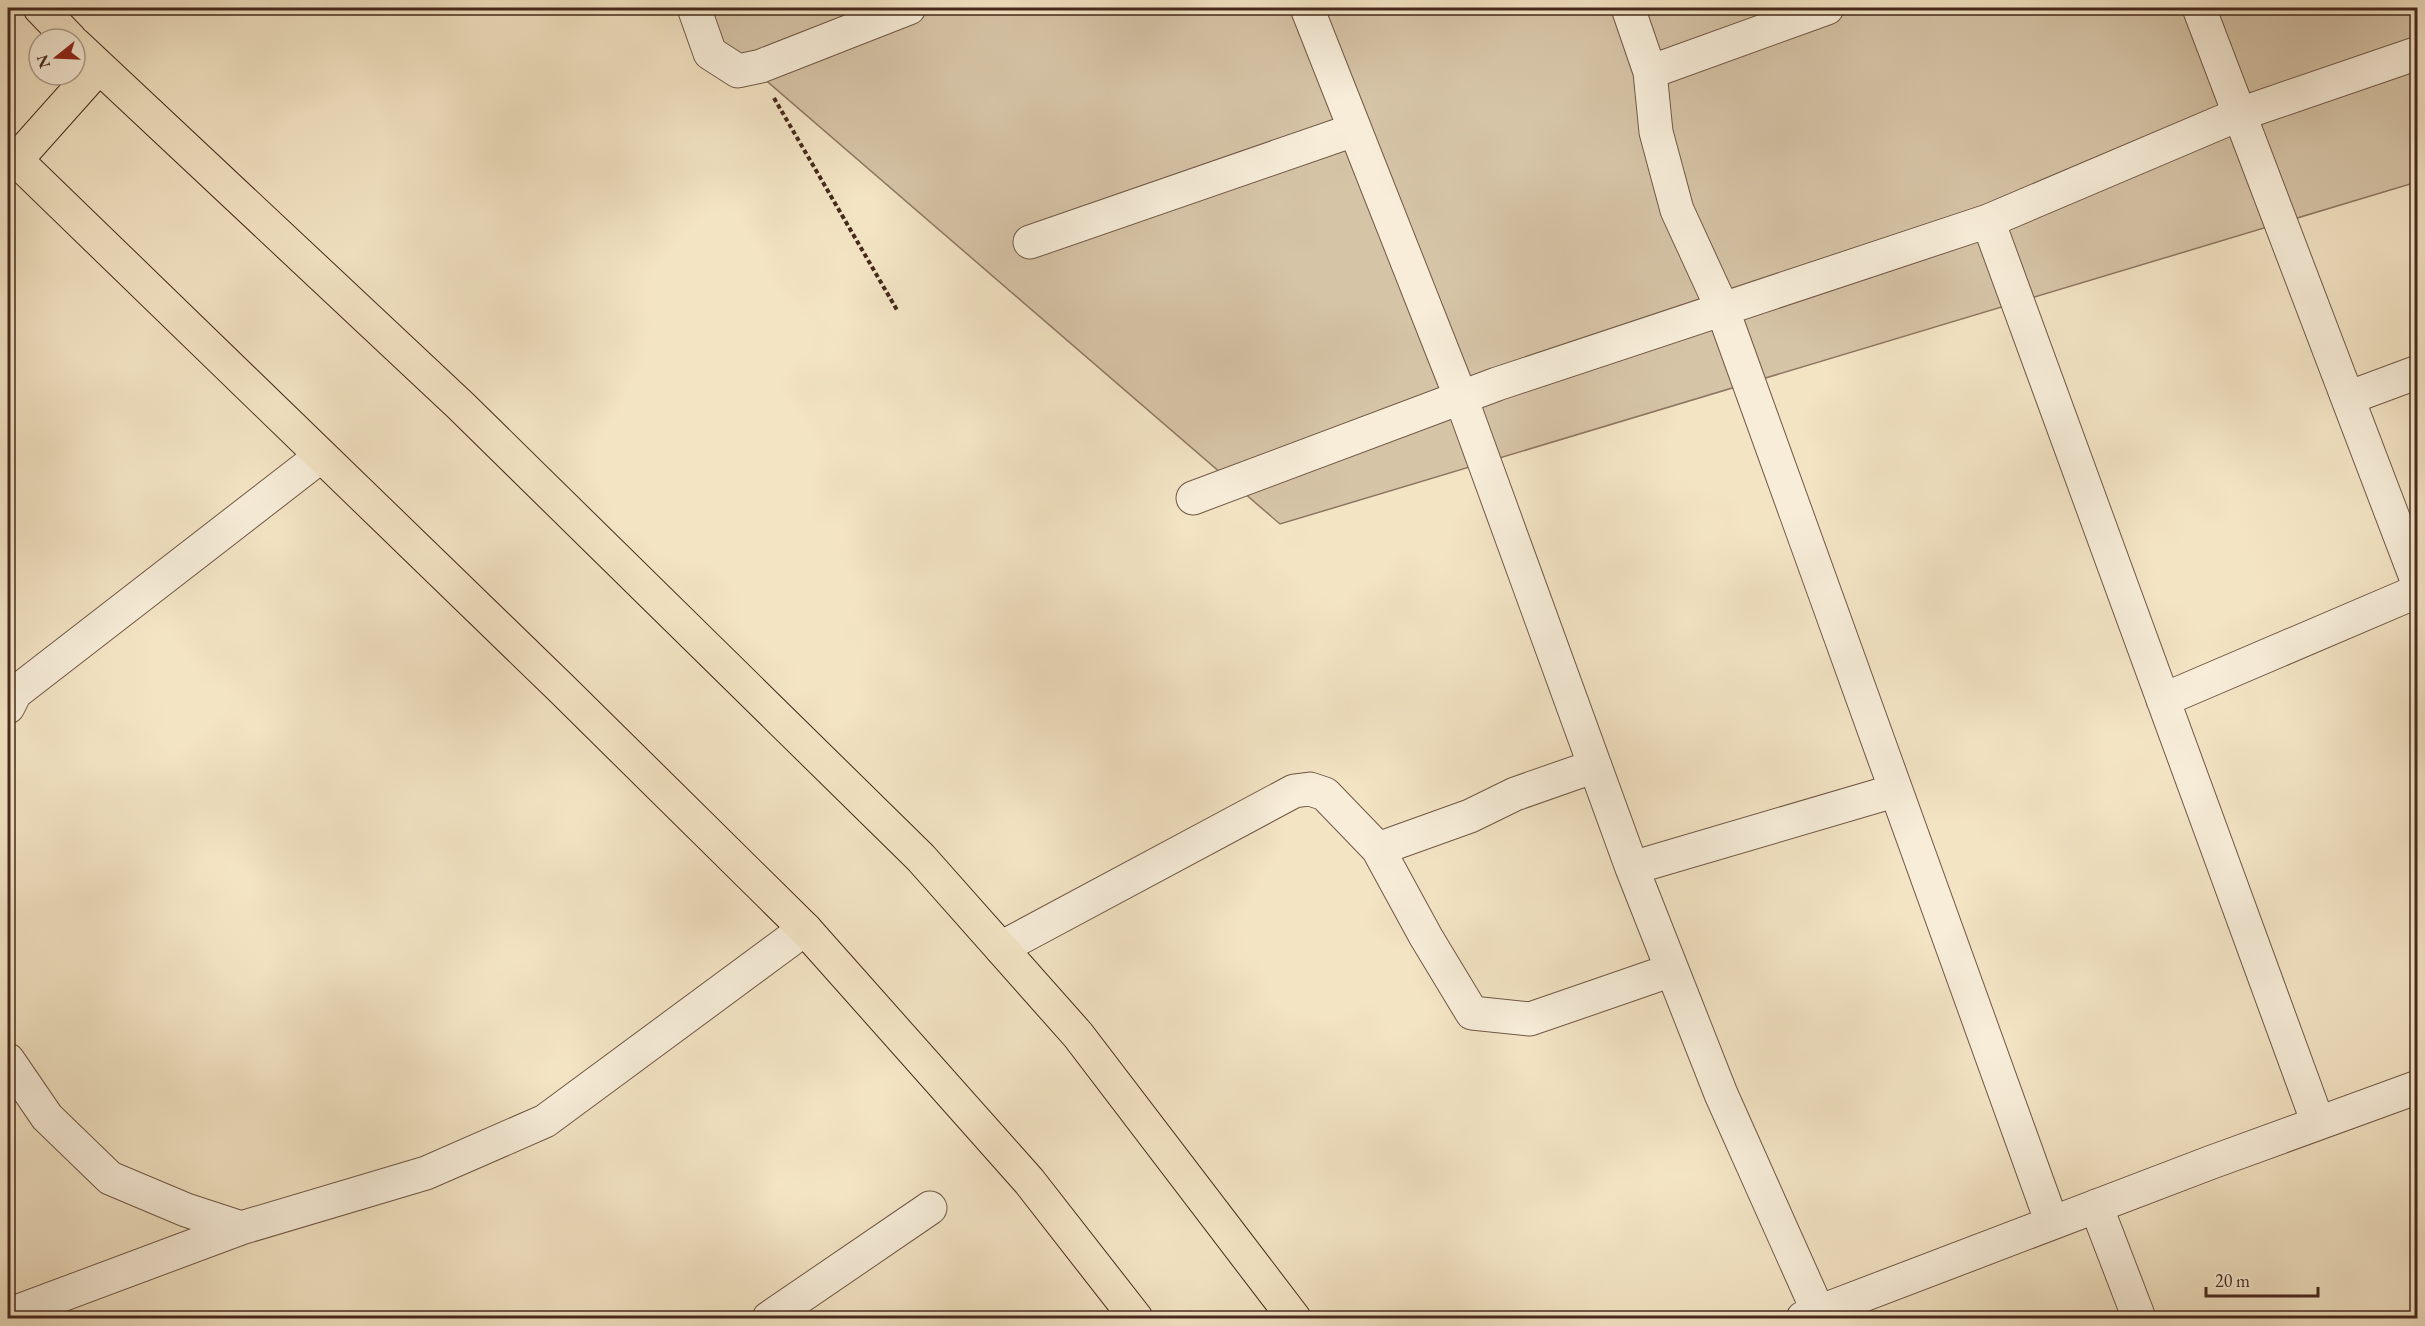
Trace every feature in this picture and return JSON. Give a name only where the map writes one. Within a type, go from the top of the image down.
[{"type":"main road","points":[[40,8],[58,27]]},
{"type":"main road","points":[[87,57],[460,406],[921,858],[1078,1035],[1294,1318]]},
{"type":"main road","points":[[98,68],[12,156],[805,929],[1029,1181],[1136,1318]]},
{"type":"street","points":[[694,8],[710,53],[738,71],[761,66],[909,8]]},
{"type":"street","points":[[1307,8],[1461,398],[1632,868],[1721,1094],[1814,1316],[2096,1206],[2418,1087]]},
{"type":"street","points":[[1628,8],[1650,72],[1656,132],[1677,210],[1722,308],[1894,791],[2052,1223]]},
{"type":"street","points":[[1650,72],[1827,8]]},
{"type":"street","points":[[2199,8],[2418,583]]},
{"type":"street","points":[[1193,498],[1461,398],[1722,308],[1988,221],[2240,114],[2418,53]]},
{"type":"street","points":[[1030,242],[1354,130]]},
{"type":"street","points":[[1988,221],[2318,1123]]},
{"type":"street","points":[[2348,398],[2418,372]]},
{"type":"street","points":[[10,695],[321,456]]},
{"type":"street","points":[[2163,700],[2418,591]]},
{"type":"street","points":[[1378,849],[1470,816],[1515,794],[1595,766]]},
{"type":"street","points":[[1001,948],[1293,791],[1310,789],[1325,794],[1378,849],[1426,938],[1472,1013],[1530,1019],[1672,969]]},
{"type":"street","points":[[1632,868],[1894,791]]},
{"type":"street","points":[[8,1315],[241,1228],[426,1173],[545,1120],[805,929]]},
{"type":"street","points":[[8,1060],[47,1117],[110,1178],[186,1210],[241,1228]]},
{"type":"street","points":[[2096,1206],[2139,1318]]},
{"type":"street","points":[[769,1318],[930,1208]]},
{"type":"path","points":[[761,66],[774,98],[897,310]]},
{"type":"shaded area","points":[[682,8],[2417,8],[2417,182],[1280,524]]}]
